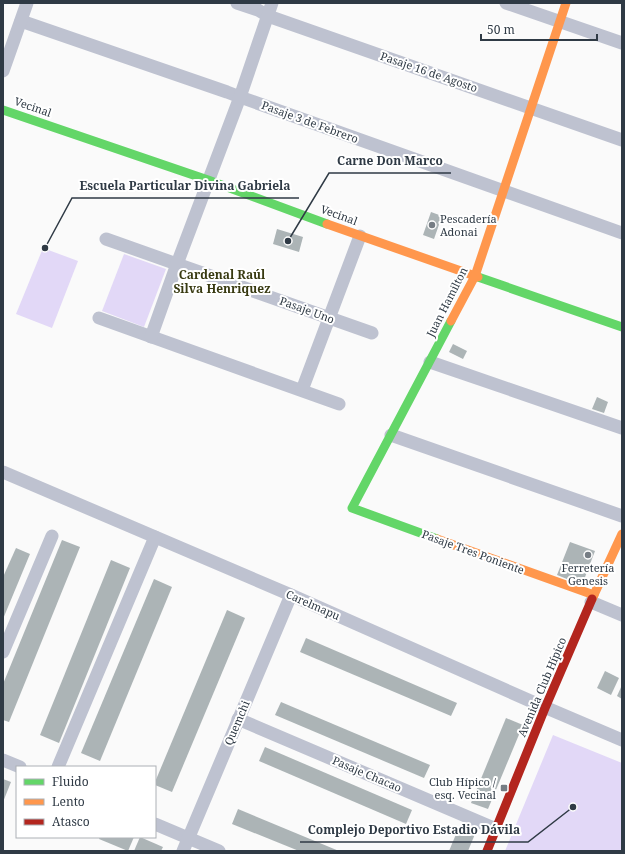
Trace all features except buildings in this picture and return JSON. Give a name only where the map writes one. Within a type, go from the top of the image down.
[{"type":"street","points":[[3,71],[27,3]]},
{"type":"street","name":"Pasaje 16 de Agosto","points":[[237,3],[258,10],[268,16],[622,140]]},
{"type":"street","points":[[151,337],[240,97],[272,3]]},
{"type":"street","points":[[506,3],[622,43]]},
{"type":"street","name":"Juan Hamilton","points":[[352,508],[475,276],[566,3]]},
{"type":"street","name":"Pasaje 3 de Febrero","points":[[21,21],[220,89],[622,233]]},
{"type":"street","name":"Vecinal","points":[[3,110],[208,180],[360,236],[622,327]]},
{"type":"street","points":[[302,390],[360,236]]},
{"type":"street","name":"Pasaje Uno","points":[[106,239],[372,333]]},
{"type":"street","points":[[99,318],[339,404]]},
{"type":"street","points":[[430,362],[622,428]]},
{"type":"street","points":[[391,435],[622,516]]},
{"type":"street","name":"Carelmapu","points":[[3,472],[291,595],[545,708],[622,740]]},
{"type":"street","name":"Pasaje Tres Poniente","points":[[352,508],[592,599],[622,615]]},
{"type":"street","name":"Avenida Club Hípico","points":[[487,851],[545,708],[622,534]]},
{"type":"street","points":[[3,652],[52,536]]},
{"type":"street","points":[[58,766],[156,537]]},
{"type":"street","name":"Quemchi","points":[[183,851],[291,595]]},
{"type":"street","name":"Pasaje Chacao","points":[[238,719],[496,829]]},
{"type":"street","points":[[3,760],[18,766]]},
{"type":"street","points":[[156,824],[219,851]]},
{"type":"shaded area","points":[[43,248],[78,261],[52,328],[16,314]]},
{"type":"shaded area","points":[[124,254],[166,269],[144,327],[102,311]]},
{"type":"shaded area","points":[[553,735],[622,763],[622,851],[505,851]]},
{"type":"traffic: fast","points":[[3,110],[208,180],[327,224]]},
{"type":"traffic: fast","points":[[478,277],[622,327]]},
{"type":"traffic: fast","points":[[437,539],[352,508],[451,321]]},
{"type":"traffic: slow","points":[[451,321],[475,276],[566,3]]},
{"type":"traffic: slow","points":[[327,224],[478,277]]},
{"type":"traffic: slow","points":[[592,599],[622,534]]},
{"type":"traffic: slow","points":[[437,539],[594,595]]},
{"type":"traffic: jam","points":[[487,851],[545,708],[592,599]]},
{"type":"place","name":"Pescadería Adonai","points":[[432,225]]},
{"type":"place","name":"Carne Don Marco","points":[[288,241]]},
{"type":"place","name":"Escuela Particular Divina Gabriela","points":[[45,248]]},
{"type":"place","name":"Ferretería Genesis","points":[[588,555]]},
{"type":"place","name":"Club Hípico / esq. Vecinal","points":[[504,788]]},
{"type":"place","name":"Complejo Deportivo Estadio Dávila","points":[[573,807]]},
{"type":"district","name":"Cardenal Raúl Silva Henriquez","points":[[222,282]]}]
